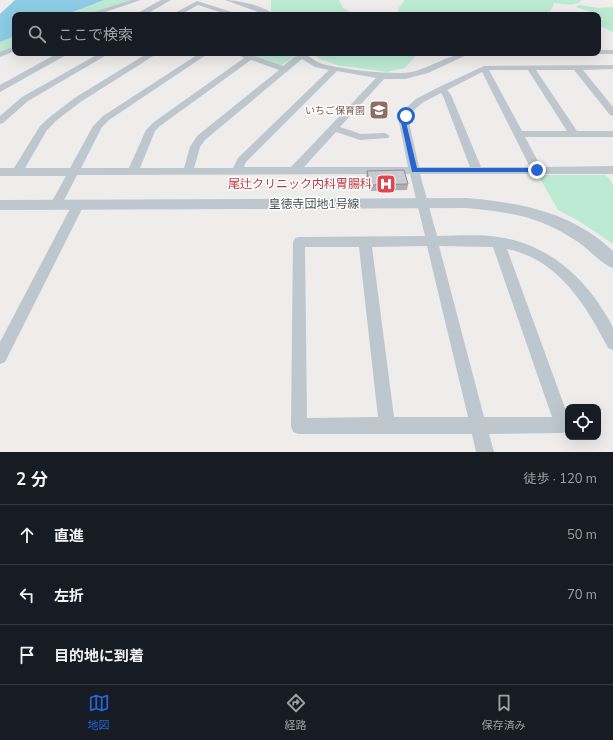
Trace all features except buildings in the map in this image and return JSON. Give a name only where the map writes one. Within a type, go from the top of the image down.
[{"type":"street","points":[[99,12],[138,0]]},
{"type":"street","points":[[144,12],[167,0]]},
{"type":"street","points":[[228,0],[266,12]]},
{"type":"street","points":[[180,12],[196,3],[218,12]]},
{"type":"street","points":[[0,55],[12,49]]},
{"type":"street","points":[[601,52],[613,52]]},
{"type":"street","points":[[0,88],[59,56]]},
{"type":"street","points":[[0,121],[25,99],[101,56]]},
{"type":"street","points":[[17,172],[44,128],[54,118],[79,99],[149,56]]},
{"type":"street","points":[[56,205],[98,126],[106,118],[200,56]]},
{"type":"street","points":[[247,56],[284,69]]},
{"type":"street","points":[[188,171],[195,147],[201,138],[298,56]]},
{"type":"street","points":[[303,56],[318,65],[335,69],[382,76],[405,76],[418,74],[460,56]]},
{"type":"street","points":[[133,171],[151,130],[157,124],[250,57]]},
{"type":"street","points":[[530,67],[574,134]]},
{"type":"street","points":[[576,67],[613,113]]},
{"type":"street","points":[[485,452],[414,170],[404,122],[413,105],[484,68],[613,67]]},
{"type":"street","points":[[484,68],[537,170]]},
{"type":"street","points":[[237,171],[242,160],[335,69]]},
{"type":"street","points":[[294,171],[382,76]]},
{"type":"street","points":[[442,89],[447,94],[477,170]]},
{"type":"street","points":[[334,128],[360,137],[385,136]]},
{"type":"street","points":[[518,134],[613,134]]},
{"type":"street","points":[[0,172],[609,170],[613,180]]},
{"type":"street","name":"皇徳寺団地1号線","points":[[0,205],[467,203],[500,205],[531,212],[560,224],[587,240],[613,261]]},
{"type":"street","points":[[0,357],[78,204]]},
{"type":"street","points":[[365,241],[387,426]]},
{"type":"street","points":[[498,242],[563,425],[299,426],[299,242],[498,242],[537,255],[550,261],[564,272],[586,294],[613,342]]},
{"type":"green space","points":[[104,0],[136,0],[98,12],[73,12]]},
{"type":"green space","points":[[271,0],[339,0],[343,8],[351,12],[271,12]]},
{"type":"green space","points":[[405,0],[582,0],[576,4],[554,3],[550,12],[398,12],[398,9]]},
{"type":"green space","points":[[580,5],[598,8],[613,7],[613,32],[601,26],[601,12],[591,12],[576,7]]},
{"type":"green space","points":[[12,37],[12,47],[0,53],[0,42]]},
{"type":"green space","points":[[252,56],[296,56],[280,66]]},
{"type":"green space","points":[[317,56],[415,56],[405,68],[387,72],[337,65],[317,58]]},
{"type":"green space","points":[[538,175],[604,175],[608,177],[613,185],[613,244],[579,221],[558,210]]},
{"type":"water","points":[[15,0],[104,0],[73,12],[12,12],[12,37],[0,42],[0,14]]},
{"type":"place","name":"いちご保育園","points":[[379,110]]},
{"type":"place","name":"尾辻クリニック内科胃腸科","points":[[386,184]]},
{"type":"route","points":[[406,116],[404,122],[414,170],[537,170]]}]
